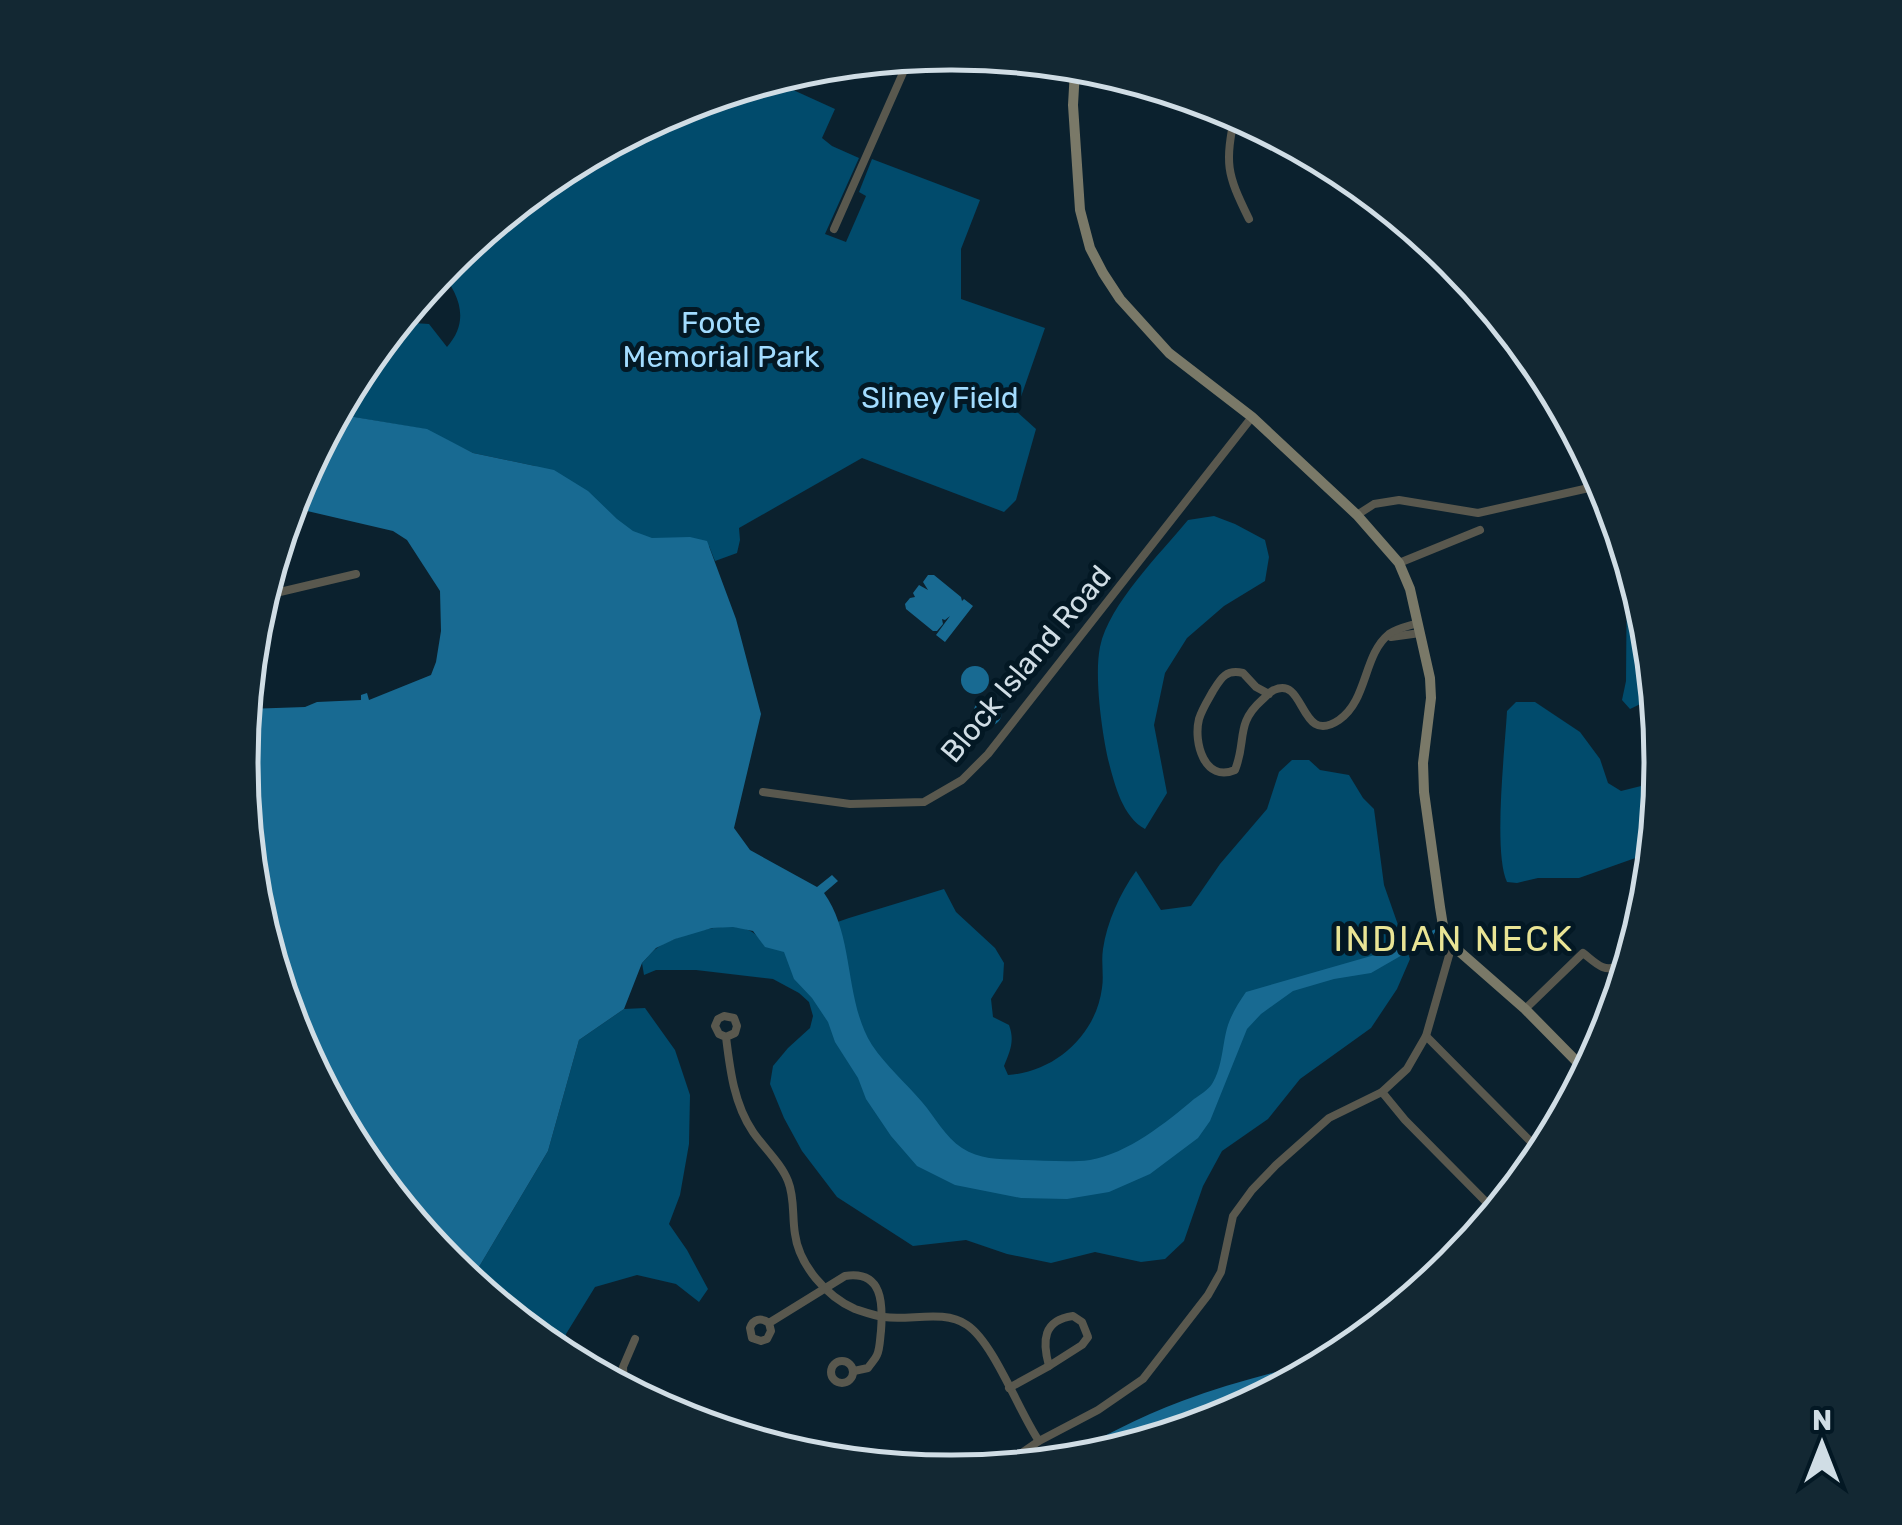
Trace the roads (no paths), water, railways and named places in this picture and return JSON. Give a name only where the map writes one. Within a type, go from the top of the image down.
[{"type":"main road","points":[[1075,81],[1073,118],[1080,210],[1090,248],[1120,299],[1169,353],[1252,416],[1358,516],[1400,564],[1410,589],[1430,678],[1424,792],[1444,927],[1452,945],[1576,1061]]},
{"type":"street","points":[[834,229],[903,71]]},
{"type":"street","points":[[1232,130],[1229,172],[1249,219]]},
{"type":"street","name":"Block Island Road","points":[[763,792],[850,804],[908,804],[932,798],[962,780],[988,754],[1252,416]]},
{"type":"street","points":[[1358,516],[1374,504],[1398,500],[1478,514],[1587,488]]},
{"type":"street","points":[[1400,564],[1480,530]]},
{"type":"street","points":[[280,592],[356,574]]},
{"type":"street","points":[[1269,694],[1243,672],[1222,676],[1198,723],[1198,750],[1216,772],[1226,774],[1235,770],[1247,715],[1269,694],[1284,689],[1292,692],[1314,724],[1326,726],[1340,720],[1355,703],[1386,637],[1399,629],[1419,628]]},
{"type":"street","points":[[1026,1451],[1143,1379],[1208,1295],[1220,1272],[1233,1216],[1252,1190],[1329,1118],[1382,1092],[1407,1069],[1426,1036],[1452,945]]},
{"type":"street","points":[[1524,1009],[1583,952],[1603,969],[1612,970]]},
{"type":"street","points":[[1426,1036],[1531,1141]]},
{"type":"street","points":[[726,1037],[732,1082],[744,1116],[786,1176],[796,1240],[806,1263],[825,1288],[851,1307],[882,1317],[946,1318],[967,1325],[982,1340],[1040,1441]]},
{"type":"street","points":[[1382,1092],[1485,1202]]},
{"type":"street","points":[[769,1323],[851,1275],[868,1279],[878,1291],[882,1308],[878,1354],[868,1368],[854,1370]]},
{"type":"street","points":[[1009,1388],[1049,1366],[1082,1345],[1088,1337],[1082,1322],[1073,1316],[1050,1326],[1044,1350],[1049,1366]]},
{"type":"street","points":[[623,1372],[635,1338]]},
{"type":"district","name":"INDIAN NECK","points":[[1454,939]]},
{"type":"park label","name":"Foote Memorial Park","points":[[721,340]]},
{"type":"park label","name":"Sliney Field","points":[[940,398]]}]
